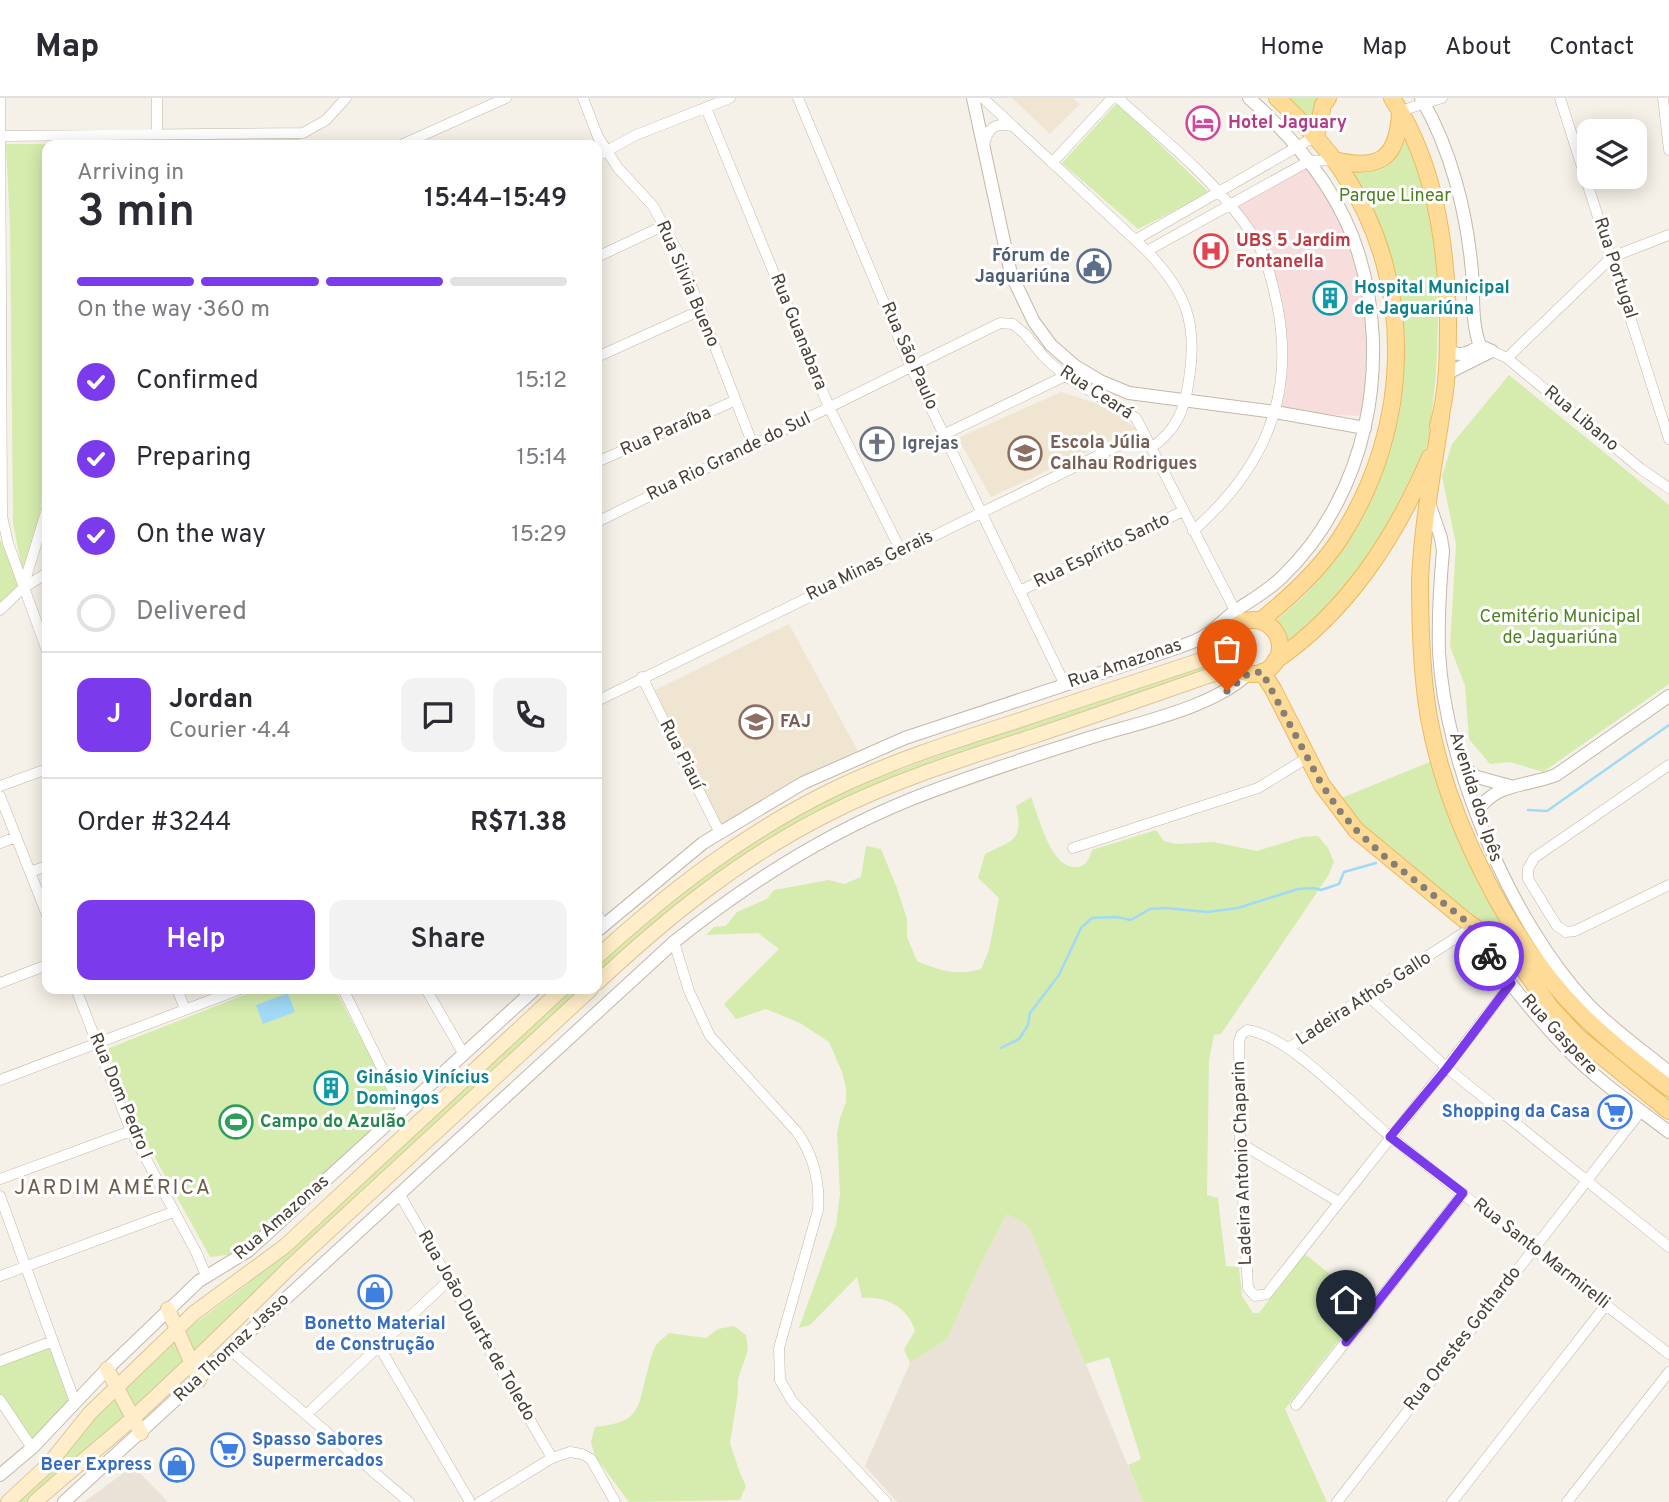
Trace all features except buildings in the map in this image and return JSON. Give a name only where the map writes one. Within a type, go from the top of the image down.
[{"type":"main road","points":[[1260,621],[1315,568],[1340,538],[1366,494],[1391,415],[1397,377],[1394,311],[1375,234],[1345,175],[1316,136],[1276,98]]},
{"type":"main road","points":[[1316,136],[1323,104],[1328,98]]},
{"type":"main road","points":[[1334,160],[1358,164],[1378,161],[1395,145],[1399,132],[1396,104]]},
{"type":"main road","points":[[1396,104],[1420,152],[1442,232],[1447,272],[1446,374],[1420,579],[1421,650],[1435,745],[1470,844],[1484,876],[1513,926],[1553,983],[1580,1013],[1669,1088]]},
{"type":"main road","points":[[602,979],[673,915],[716,881],[827,815],[879,790],[930,770],[1208,676],[1222,672],[1251,672],[1275,662],[1315,631],[1369,570],[1394,530],[1429,458],[1441,417]]},
{"type":"main road","points":[[1394,530],[1424,535]]},
{"type":"main road","points":[[602,952],[659,901],[705,865],[828,792],[922,752],[1201,660],[1216,651],[1226,640],[1237,617],[1269,625],[1277,635],[1279,653],[1275,662]]},
{"type":"main road","points":[[1226,640],[1229,660],[1273,689],[1327,794],[1356,830],[1470,926],[1499,944],[1522,967],[1552,1009],[1591,1050],[1669,1111]]},
{"type":"main road","points":[[8,1502],[49,1464],[90,1413],[194,1313],[285,1246],[557,994]]},
{"type":"main road","points":[[35,1502],[133,1418],[243,1316],[288,1269],[586,994]]},
{"type":"main road","points":[[168,1309],[199,1380]]},
{"type":"main road","points":[[107,1369],[141,1433]]},
{"type":"street","points":[[0,98],[1,516],[23,588],[42,637]]},
{"type":"street","points":[[157,98],[157,140]]},
{"type":"street","points":[[0,136],[157,140],[303,133],[326,120],[346,98]]},
{"type":"street","points":[[413,140],[488,102],[506,98]]},
{"type":"street","name":"Rua Silvia Bueno","points":[[583,98],[598,140]]},
{"type":"street","points":[[602,153],[636,135],[730,98]]},
{"type":"street","name":"Rua São Paulo","points":[[798,98],[911,367],[1065,685]]},
{"type":"street","points":[[973,98],[1011,274],[1034,322],[1051,345],[1076,366],[1100,381],[1129,393],[1275,412],[1365,428]]},
{"type":"street","points":[[983,98],[1146,251],[1167,273],[1182,300],[1191,326],[1193,353],[1186,402],[1178,422],[1166,438],[1151,448]]},
{"type":"street","points":[[1052,163],[1112,98]]},
{"type":"street","points":[[1118,98],[1219,191],[1254,237],[1272,278],[1282,329],[1283,373],[1275,412],[1258,454],[1216,512],[1194,531]]},
{"type":"street","name":"Rua Amazonas","points":[[602,926],[662,875],[720,833],[803,783],[905,738],[1182,646],[1237,617],[1282,577],[1304,553],[1344,489],[1365,428],[1372,384],[1373,349],[1369,302],[1358,252],[1328,189],[1281,127],[1249,98]]},
{"type":"street","points":[[1396,104],[1442,98]]},
{"type":"street","name":"Rua Portugal","points":[[1560,98],[1669,439]]},
{"type":"street","points":[[1663,98],[1669,150]]},
{"type":"street","points":[[1422,101],[1444,147],[1465,219],[1472,271],[1474,329],[1486,349]]},
{"type":"street","name":"Rua Guanabara","points":[[706,108],[829,407],[901,551]]},
{"type":"street","points":[[984,148],[986,133],[992,127],[1001,124],[1012,126]]},
{"type":"street","points":[[303,133],[305,140]]},
{"type":"street","points":[[1135,240],[1316,136]]},
{"type":"street","name":"Rua Silvia Bueno","points":[[602,153],[653,206],[665,225],[753,445]]},
{"type":"street","points":[[1146,251],[1309,161],[1334,160]]},
{"type":"street","points":[[602,255],[665,225]]},
{"type":"street","points":[[1507,358],[1612,257],[1669,235]]},
{"type":"street","points":[[602,355],[701,310]]},
{"type":"street","name":"Rua Rio Grande do Sul","points":[[602,520],[1000,323],[1013,324]]},
{"type":"street","name":"Rua Ceará","points":[[1013,324],[1065,376],[1136,418],[1237,617]]},
{"type":"street","points":[[1448,351],[1459,356],[1486,349]]},
{"type":"street","points":[[1446,374],[1486,349]]},
{"type":"street","name":"Rua Libano","points":[[1486,349],[1507,358],[1641,469],[1669,488]]},
{"type":"street","points":[[945,433],[1065,376]]},
{"type":"street","name":"Rua Paraíba","points":[[602,460],[734,401]]},
{"type":"street","name":"Rua Minas Gerais","points":[[602,698],[1144,433]]},
{"type":"street","name":"Avenida dos Ipês","points":[[1429,502],[1443,551],[1439,652],[1445,702],[1461,765],[1486,839],[1504,880],[1543,946],[1566,978],[1597,1013],[1669,1072]]},
{"type":"street","name":"Rua Espírito Santo","points":[[1020,591],[1183,511]]},
{"type":"street","points":[[23,588],[42,525]]},
{"type":"street","points":[[0,610],[23,588],[42,576]]},
{"type":"street","name":"Rua Thomaz Jasso","points":[[64,1502],[674,942],[732,897],[812,847],[910,800],[1216,696],[1251,672]]},
{"type":"street","name":"Rua Piauí","points":[[642,677],[720,833]]},
{"type":"street","points":[[1477,812],[1490,795],[1510,786],[1538,782],[1556,775],[1669,696]]},
{"type":"street","points":[[1073,848],[1258,788],[1307,758]]},
{"type":"street","points":[[1461,765],[1477,777],[1510,786]]},
{"type":"street","points":[[1669,765],[1534,858],[1528,869],[1528,878],[1557,926],[1566,932],[1575,931],[1669,885]]},
{"type":"street","points":[[0,786],[42,771]]},
{"type":"street","points":[[1471,796],[1482,787],[1495,783]]},
{"type":"street","points":[[0,796],[42,902]]},
{"type":"street","points":[[0,843],[16,837]]},
{"type":"street","points":[[30,872],[42,868]]},
{"type":"street","name":"Rua Gaspere","points":[[1470,926],[1490,958],[1569,1051],[1600,1079],[1669,1132]]},
{"type":"street","name":"Ladeira Athos Gallo","points":[[1289,1048],[1470,926]]},
{"type":"street","points":[[674,942],[689,991],[710,1036],[797,1132],[815,1167],[819,1195],[815,1227],[779,1348],[778,1368],[784,1391],[886,1502]]},
{"type":"street","points":[[0,982],[42,967]]},
{"type":"street","points":[[1240,1143],[1339,1202],[1447,1068],[1511,983]]},
{"type":"street","name":"Rua Dom Pedro I","points":[[78,994],[131,1131],[196,1252],[206,1276]]},
{"type":"street","points":[[179,994],[185,1009]]},
{"type":"street","points":[[0,1080],[226,994]]},
{"type":"street","points":[[345,994],[402,1109]]},
{"type":"street","points":[[429,994],[463,1053]]},
{"type":"street","name":"Rua Amazonas","points":[[0,1475],[32,1448],[168,1309],[206,1276],[248,1251],[528,994]]},
{"type":"street","points":[[1367,995],[1447,1068],[1669,1247]]},
{"type":"street","name":"Rua Santo Marmirelli","points":[[1247,1030],[1255,1031],[1289,1048],[1390,1137],[1669,1354]]},
{"type":"street","name":"Ladeira Antonio Chaparin","points":[[1247,1030],[1241,1035],[1239,1042],[1240,1143],[1248,1288],[1255,1296],[1267,1294],[1339,1202]]},
{"type":"street","name":"Rua Orestes Gothardo","points":[[1337,1502],[1641,1111]]},
{"type":"street","points":[[0,1180],[131,1131]]},
{"type":"street","points":[[1296,1405],[1463,1193]]},
{"type":"street","name":"Rua João Duarte de Toledo","points":[[400,1195],[552,1458]]},
{"type":"street","points":[[0,1196],[75,1402]]},
{"type":"street","points":[[0,1276],[173,1212]]},
{"type":"street","points":[[306,1415],[449,1280]]},
{"type":"street","points":[[1452,1502],[1606,1305]]},
{"type":"street","points":[[0,1361],[53,1341]]},
{"type":"street","points":[[379,1346],[470,1502]]},
{"type":"street","points":[[230,1350],[409,1502]]},
{"type":"street","points":[[1567,1502],[1669,1372]]},
{"type":"street","points":[[0,1400],[32,1448]]},
{"type":"street","points":[[480,1502],[552,1458],[570,1452],[591,1459],[615,1502]]},
{"type":"shaded area","points":[[1012,98],[1073,98],[1080,104],[1050,134]]},
{"type":"shaded area","points":[[1308,163],[1357,253],[1372,349],[1363,416],[1276,412],[1284,374],[1273,277],[1232,205]]},
{"type":"shaded area","name":"Escola Júlia Calhau Rodrigues","points":[[1061,392],[1095,403],[1122,417],[1136,429],[991,497],[958,438]]},
{"type":"shaded area","name":"FAJ","points":[[789,624],[859,753],[721,831],[655,690]]},
{"type":"shaded area","points":[[1007,1214],[1030,1229],[1143,1502],[897,1502],[865,1466],[910,1363],[948,1338],[979,1267]]},
{"type":"shaded area","points":[[133,1466],[168,1502],[84,1502]]},
{"type":"green space","points":[[1284,98],[1326,98],[1316,131]]},
{"type":"green space","points":[[1117,103],[1210,193],[1138,229],[1062,163]]},
{"type":"green space","points":[[299,138],[300,140],[161,140]]},
{"type":"green space","name":"Parque Linear","points":[[1406,139],[1425,193],[1434,232],[1439,295],[1436,375],[1429,442],[1395,516],[1364,567],[1287,649],[1284,634],[1274,622],[1321,578],[1357,527],[1371,499],[1391,439],[1402,381],[1402,347],[1349,171],[1369,172],[1384,168],[1396,157]]},
{"type":"green space","points":[[6,144],[42,144],[42,502],[31,559],[22,569],[13,523],[10,227]]},
{"type":"green space","name":"Cemitério Municipal de Jaguariúna","points":[[1509,375],[1669,505],[1669,684],[1543,772],[1510,762],[1490,764],[1469,739],[1465,686],[1450,646],[1456,544],[1442,476],[1452,444]]},
{"type":"green space","points":[[0,539],[21,588],[0,608]]},
{"type":"green space","points":[[1222,654],[1232,669],[1009,739],[823,808],[720,875],[602,976],[602,958],[711,870],[823,800],[874,779]]},
{"type":"green space","points":[[1432,761],[1495,909],[1669,1094],[1669,1104],[1607,1055],[1376,841],[1339,799]]},
{"type":"green space","points":[[1031,797],[1052,850],[1066,865],[1074,867],[1084,864],[1092,850],[1156,830],[1164,841],[1176,844],[1213,842],[1257,851],[1302,837],[1318,836],[1328,848],[1334,862],[1328,876],[1221,1034],[1214,1035],[1209,1060],[1207,1195],[1218,1198],[1226,1266],[1239,1267],[1242,1296],[1253,1313],[1259,1313],[1305,1254],[1367,1304],[1285,1409],[1327,1502],[1143,1502],[1128,1465],[1141,1459],[1109,1357],[1085,1364],[1030,1229],[1007,1214],[979,1267],[948,1338],[910,1363],[904,1349],[915,1331],[912,1323],[901,1309],[887,1301],[862,1298],[857,1277],[810,1325],[799,1328],[836,1225],[840,1194],[837,1133],[846,1102],[846,1088],[829,1042],[800,1023],[766,1009],[736,1019],[724,1004],[779,949],[758,933],[706,935],[714,927],[726,926],[737,912],[767,899],[774,890],[829,880],[844,884],[861,877],[866,846],[881,849],[907,919],[907,937],[917,961],[949,971],[981,969],[989,950],[999,898],[978,878],[985,854],[1014,838],[1018,826],[1016,806]]},
{"type":"green space","points":[[246,994],[338,994],[397,1107],[244,1248],[227,1255],[210,1257],[138,1127],[107,1049]]},
{"type":"green space","points":[[563,994],[582,994],[185,1363],[31,1502],[15,1502],[82,1429],[190,1327],[244,1287],[355,1190]]},
{"type":"green space","points":[[734,1326],[746,1335],[748,1350],[738,1379],[730,1443],[746,1486],[740,1500],[629,1502],[595,1456],[591,1442],[595,1427],[611,1425],[631,1416],[640,1401],[654,1348],[669,1333],[706,1338],[718,1329]]},
{"type":"green space","points":[[49,1347],[71,1402],[32,1441],[0,1394],[0,1366]]},
{"type":"water","points":[[288,994],[295,1012],[263,1024],[256,1005]]},
{"type":"waterway","points":[[1528,810],[1547,811],[1669,725]]},
{"type":"waterway","points":[[1001,1048],[1019,1039],[1028,1025],[1030,1013],[1059,975],[1081,928],[1092,918],[1116,917],[1131,920],[1150,909],[1207,912],[1238,908],[1298,889],[1321,890],[1339,884],[1344,872],[1376,863]]},
{"type":"way so far","points":[[1227,691],[1249,673],[1262,672],[1322,785],[1339,810],[1384,856],[1466,921],[1489,956]]},
{"type":"place","name":"Hotel Jaguary","points":[[1203,123]]},
{"type":"place","name":"UBS 5 Jardim Fontanella","points":[[1211,251]]},
{"type":"place","name":"Fórum de Jaguariúna","points":[[1094,266]]},
{"type":"place","name":"Hospital Municipal de Jaguariúna","points":[[1330,298]]},
{"type":"place","name":"Igrejas","points":[[877,444]]},
{"type":"place","name":"Escola Júlia Calhau Rodrigues","points":[[1025,453]]},
{"type":"place","name":"FAJ","points":[[756,722]]},
{"type":"place","name":"Ginásio Vinícius Domingos","points":[[331,1088]]},
{"type":"place","name":"Shopping da Casa","points":[[1615,1112]]},
{"type":"place","name":"Campo do Azulão","points":[[236,1122]]},
{"type":"place","name":"Bonetto Material de Construção","points":[[375,1292]]},
{"type":"place","name":"Spasso Sabores Supermercados","points":[[228,1450]]},
{"type":"place","name":"Beer Express","points":[[177,1465]]},
{"type":"district","name":"JARDIM AMÉRICA","points":[[113,1188]]},
{"type":"route","points":[[1346,1342],[1463,1193],[1390,1137],[1447,1068],[1511,983],[1489,956]]}]
